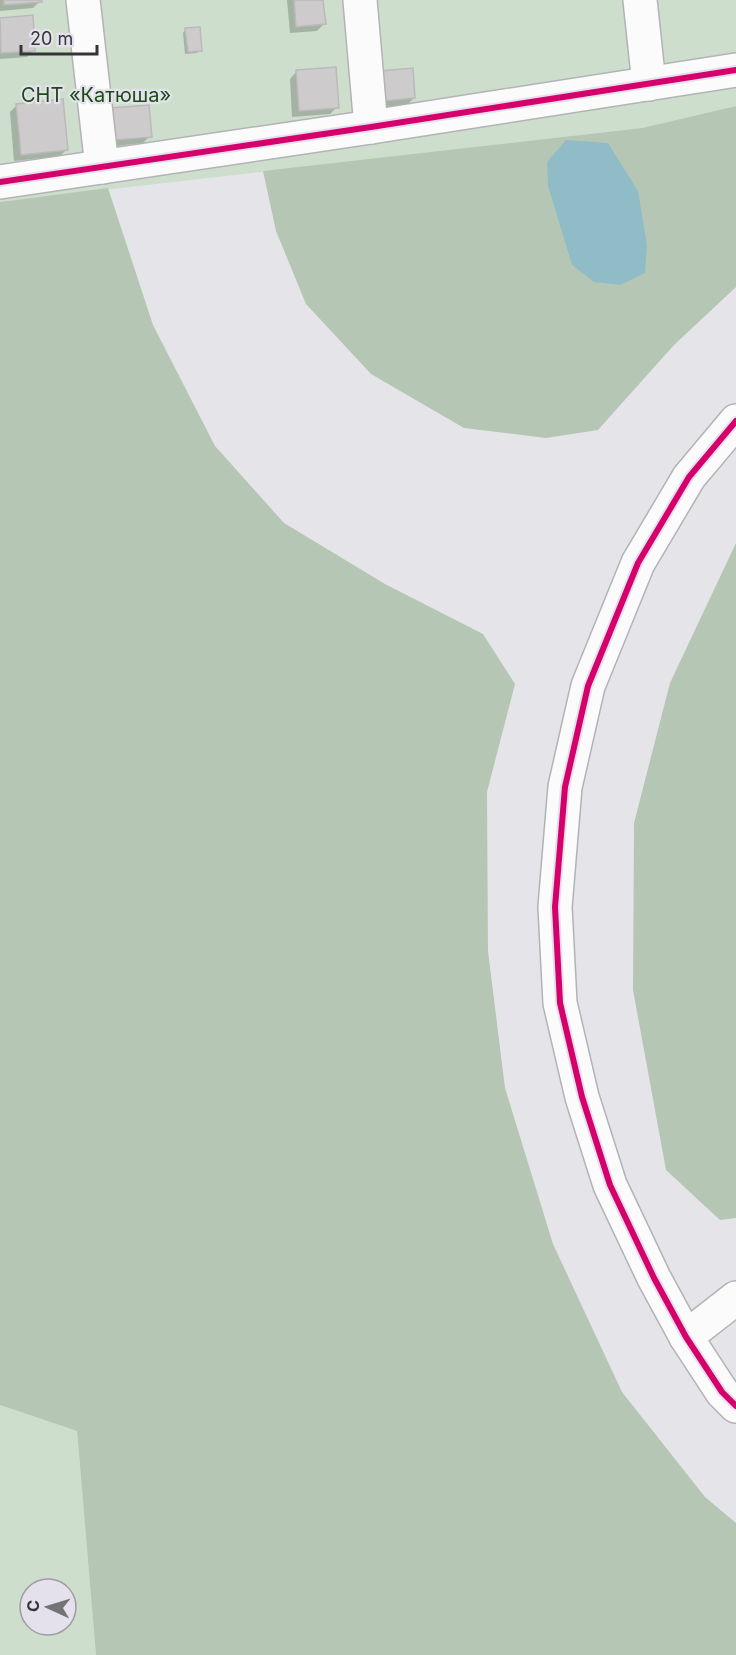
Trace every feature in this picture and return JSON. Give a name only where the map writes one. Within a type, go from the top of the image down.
[{"type":"street","points":[[83,0],[102,167]]},
{"type":"street","points":[[360,0],[371,127]]},
{"type":"street","points":[[640,0],[649,84]]},
{"type":"street","points":[[0,182],[736,70]]},
{"type":"street","points":[[736,421],[690,477],[638,563],[588,686],[565,787],[555,907],[560,1003],[582,1097],[610,1185],[654,1278],[686,1337],[722,1392],[736,1406]]},
{"type":"street","points":[[686,1337],[736,1298]]},
{"type":"green space","name":"СНТ «Катюша»","points":[[0,0],[736,0],[736,106],[642,128],[0,202]]},
{"type":"green space","points":[[736,106],[736,287],[674,345],[598,430],[546,438],[464,428],[371,374],[306,304],[276,231],[263,171],[642,128]]},
{"type":"green space","points":[[108,188],[153,325],[215,446],[284,523],[385,584],[483,634],[515,684],[487,792],[488,951],[505,1088],[553,1244],[622,1392],[705,1497],[736,1523],[736,1655],[96,1655],[77,1431],[0,1405],[0,202]]},
{"type":"green space","points":[[736,543],[736,1218],[720,1220],[666,1170],[633,990],[634,823],[670,683]]},
{"type":"green space","points":[[0,1405],[77,1431],[96,1655],[0,1655]]},
{"type":"water","points":[[566,140],[608,143],[638,191],[647,245],[645,273],[620,285],[594,282],[572,265],[548,186],[547,162]]},
{"type":"building","points":[[4,0],[42,0],[42,2],[4,5]]},
{"type":"building","points":[[294,0],[323,0],[326,24],[296,27]]},
{"type":"building","points":[[33,15],[35,51],[1,53],[0,18]]},
{"type":"building","points":[[200,27],[202,51],[188,52],[185,28]]},
{"type":"building","points":[[336,67],[339,108],[299,111],[296,70]]},
{"type":"building","points":[[413,68],[415,98],[383,101],[380,71]]},
{"type":"building","points":[[63,99],[68,150],[21,155],[16,104]]},
{"type":"building","points":[[149,105],[152,137],[114,140],[111,108]]},
{"type":"cycle path","points":[[0,182],[736,70]]},
{"type":"cycle path","points":[[736,421],[689,477],[638,563],[588,686],[565,787],[555,907],[560,1003],[582,1097],[610,1185],[654,1278],[686,1337],[722,1392],[736,1406]]}]
